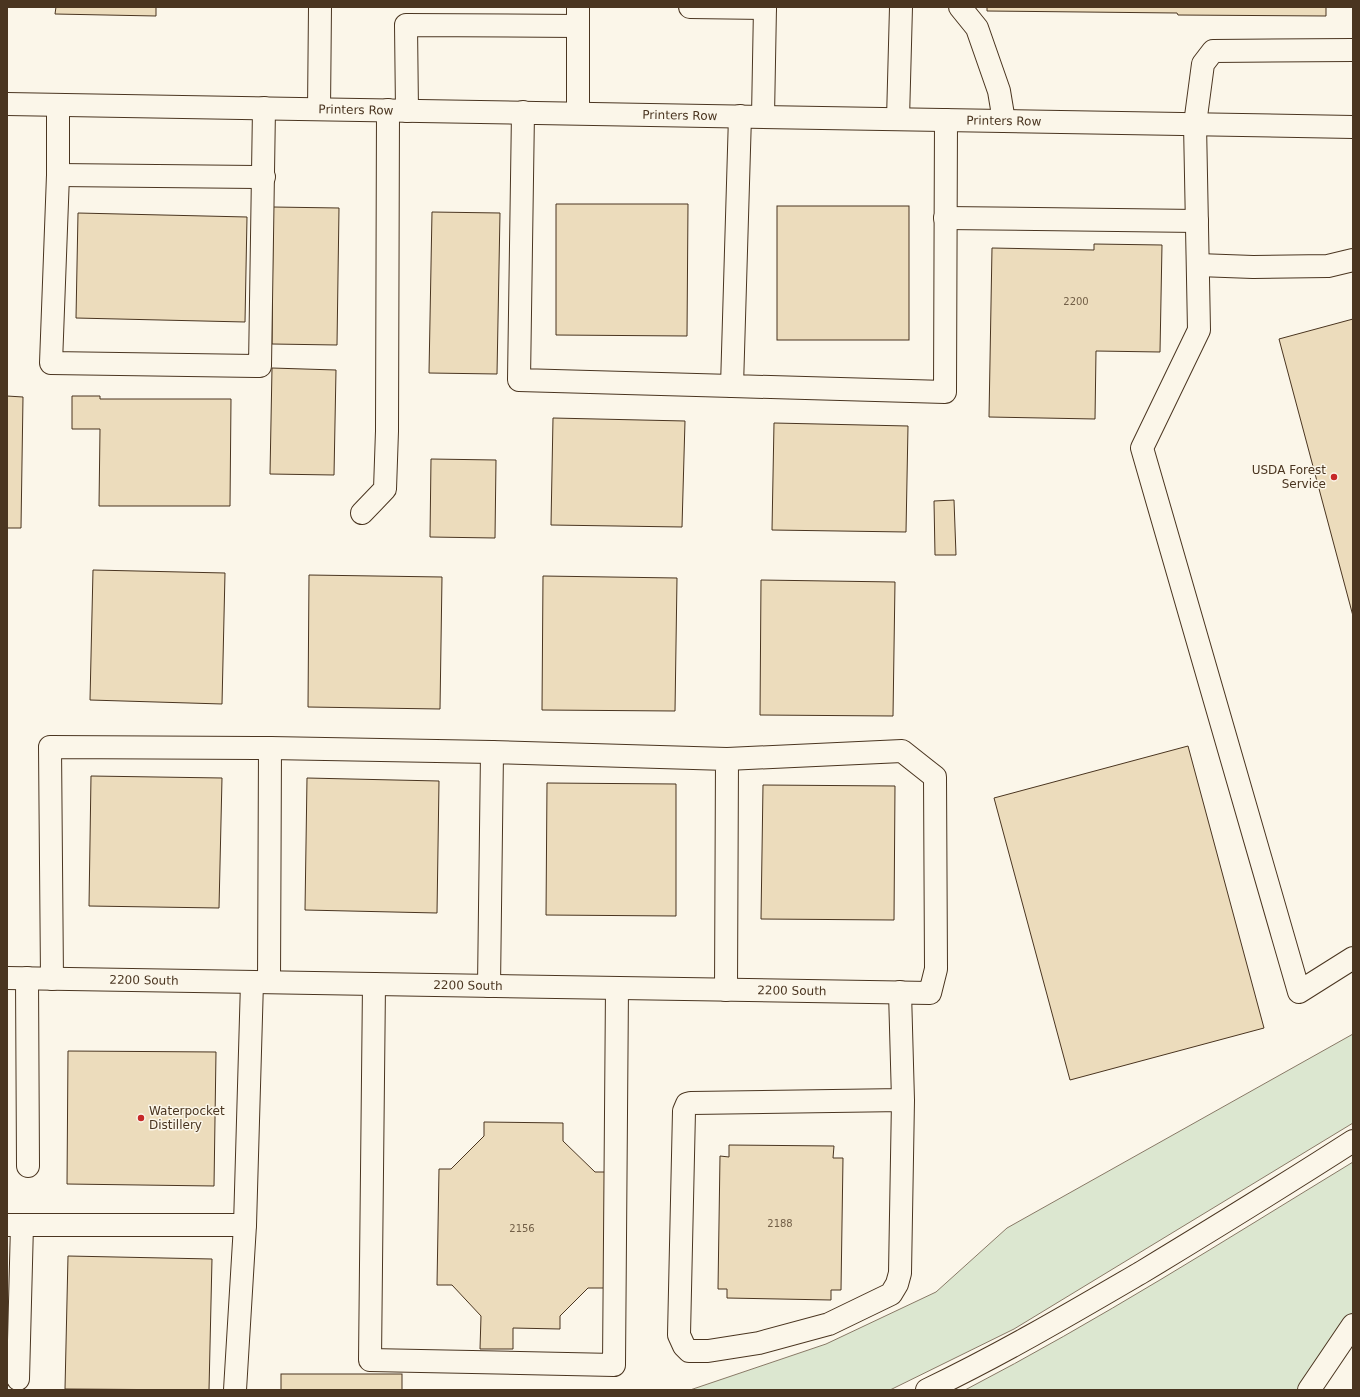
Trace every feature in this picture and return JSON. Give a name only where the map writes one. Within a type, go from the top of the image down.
[{"type":"main road","points":[[319,109],[320,7]]},
{"type":"main road","points":[[690,7],[765,8],[763,116]]},
{"type":"main road","points":[[898,119],[901,7]]},
{"type":"main road","points":[[960,7],[977,28],[999,91],[1004,121]]},
{"type":"main road","points":[[362,513],[385,489],[397,111],[406,25],[578,16],[578,113]]},
{"type":"main road","points":[[1353,50],[1213,51],[1203,64],[1195,124],[1199,330],[1142,448],[1299,992],[1353,958]]},
{"type":"main road","name":"Printers Row","points":[[7,104],[1353,127]]},
{"type":"main road","points":[[58,105],[58,175],[52,363],[260,366],[264,108]]},
{"type":"main road","points":[[523,112],[519,380],[945,392],[946,120]]},
{"type":"main road","points":[[732,386],[740,116]]},
{"type":"main road","points":[[58,175],[264,177]]},
{"type":"main road","points":[[945,218],[1197,221]]},
{"type":"main road","points":[[1198,265],[1253,267],[1328,266],[1353,260]]},
{"type":"main road","points":[[52,979],[50,747],[270,748],[492,752],[727,759],[726,990]]},
{"type":"main road","points":[[236,1390],[260,982],[270,748]]},
{"type":"main road","points":[[489,986],[492,752]]},
{"type":"main road","name":"2200 South","points":[[17,978],[930,993],[936,969],[935,776],[902,752],[727,759]]},
{"type":"main road","points":[[17,978],[28,1166]]},
{"type":"main road","points":[[374,984],[370,1360],[614,1365],[617,988]]},
{"type":"main road","points":[[900,992],[903,1100],[900,1273],[897,1284],[891,1294],[829,1324],[758,1343],[708,1351],[689,1350],[684,1346],[679,1335],[684,1111],[687,1104],[691,1102],[903,1100]]},
{"type":"main road","points":[[927,1390],[979,1365],[1050,1326],[1248,1208],[1353,1141]]},
{"type":"main road","points":[[19,1382],[15,1225],[245,1224]]},
{"type":"main road","points":[[1309,1390],[1353,1326]]},
{"type":"green space","points":[[1353,1034],[1353,1123],[1014,1329],[890,1390],[690,1390],[826,1344],[936,1292],[1007,1228]]},
{"type":"green space","points":[[1353,1162],[1353,1314],[1304,1390],[965,1390],[1015,1364],[1112,1308]]},
{"type":"building","points":[[56,7],[156,7],[156,16],[55,14]]},
{"type":"building","points":[[987,7],[1326,7],[1326,16],[987,11]]},
{"type":"building","points":[[556,204],[688,204],[687,336],[556,335]]},
{"type":"building","points":[[777,206],[909,206],[909,340],[777,340]]},
{"type":"building","points":[[273,207],[339,208],[337,345],[272,344]]},
{"type":"building","points":[[432,212],[500,213],[497,374],[429,373]]},
{"type":"building","points":[[78,213],[247,217],[245,322],[76,318]]},
{"type":"building","points":[[1094,244],[1162,245],[1160,352],[1096,351],[1095,419],[989,417],[992,248],[1094,250]]},
{"type":"building","name":"USDA Forest Service","points":[[1353,319],[1353,616],[1279,339]]},
{"type":"building","points":[[272,368],[336,370],[334,475],[270,474]]},
{"type":"building","points":[[7,396],[23,397],[21,528],[7,528]]},
{"type":"building","points":[[72,396],[100,396],[100,399],[231,399],[230,506],[99,506],[100,429],[72,429]]},
{"type":"building","points":[[553,418],[685,421],[682,527],[551,525]]},
{"type":"building","points":[[774,423],[908,426],[906,532],[772,530]]},
{"type":"building","points":[[431,459],[496,460],[495,538],[430,537]]},
{"type":"building","points":[[954,500],[956,555],[935,555],[934,501]]},
{"type":"building","points":[[93,570],[225,573],[222,704],[90,700]]},
{"type":"building","points":[[309,575],[442,577],[440,709],[308,707]]},
{"type":"building","points":[[543,576],[677,578],[675,711],[542,710]]},
{"type":"building","points":[[761,580],[895,582],[893,716],[760,715]]},
{"type":"building","points":[[1188,746],[1264,1028],[1070,1080],[994,798]]},
{"type":"building","points":[[91,776],[222,778],[219,908],[89,906]]},
{"type":"building","points":[[307,778],[439,781],[437,913],[305,910]]},
{"type":"building","points":[[547,783],[676,784],[676,916],[546,915]]},
{"type":"building","points":[[763,785],[895,786],[894,920],[761,919]]},
{"type":"building","name":"Waterpocket Distillery","points":[[68,1051],[216,1052],[214,1186],[67,1184]]},
{"type":"building","points":[[484,1122],[563,1123],[563,1141],[595,1172],[608,1172],[605,1288],[588,1288],[560,1316],[560,1329],[513,1328],[513,1349],[480,1349],[481,1316],[452,1285],[437,1285],[439,1169],[451,1169],[484,1136]]},
{"type":"building","points":[[729,1145],[834,1146],[833,1158],[843,1158],[841,1290],[831,1290],[831,1300],[727,1298],[727,1289],[718,1289],[720,1156],[729,1157]]},
{"type":"building","points":[[68,1256],[212,1259],[209,1390],[65,1389]]},
{"type":"building","points":[[281,1374],[402,1374],[402,1390],[281,1390]]},
{"type":"place","name":"USDA Forest Service","points":[[1334,477]]},
{"type":"place","name":"Waterpocket Distillery","points":[[141,1118]]}]
